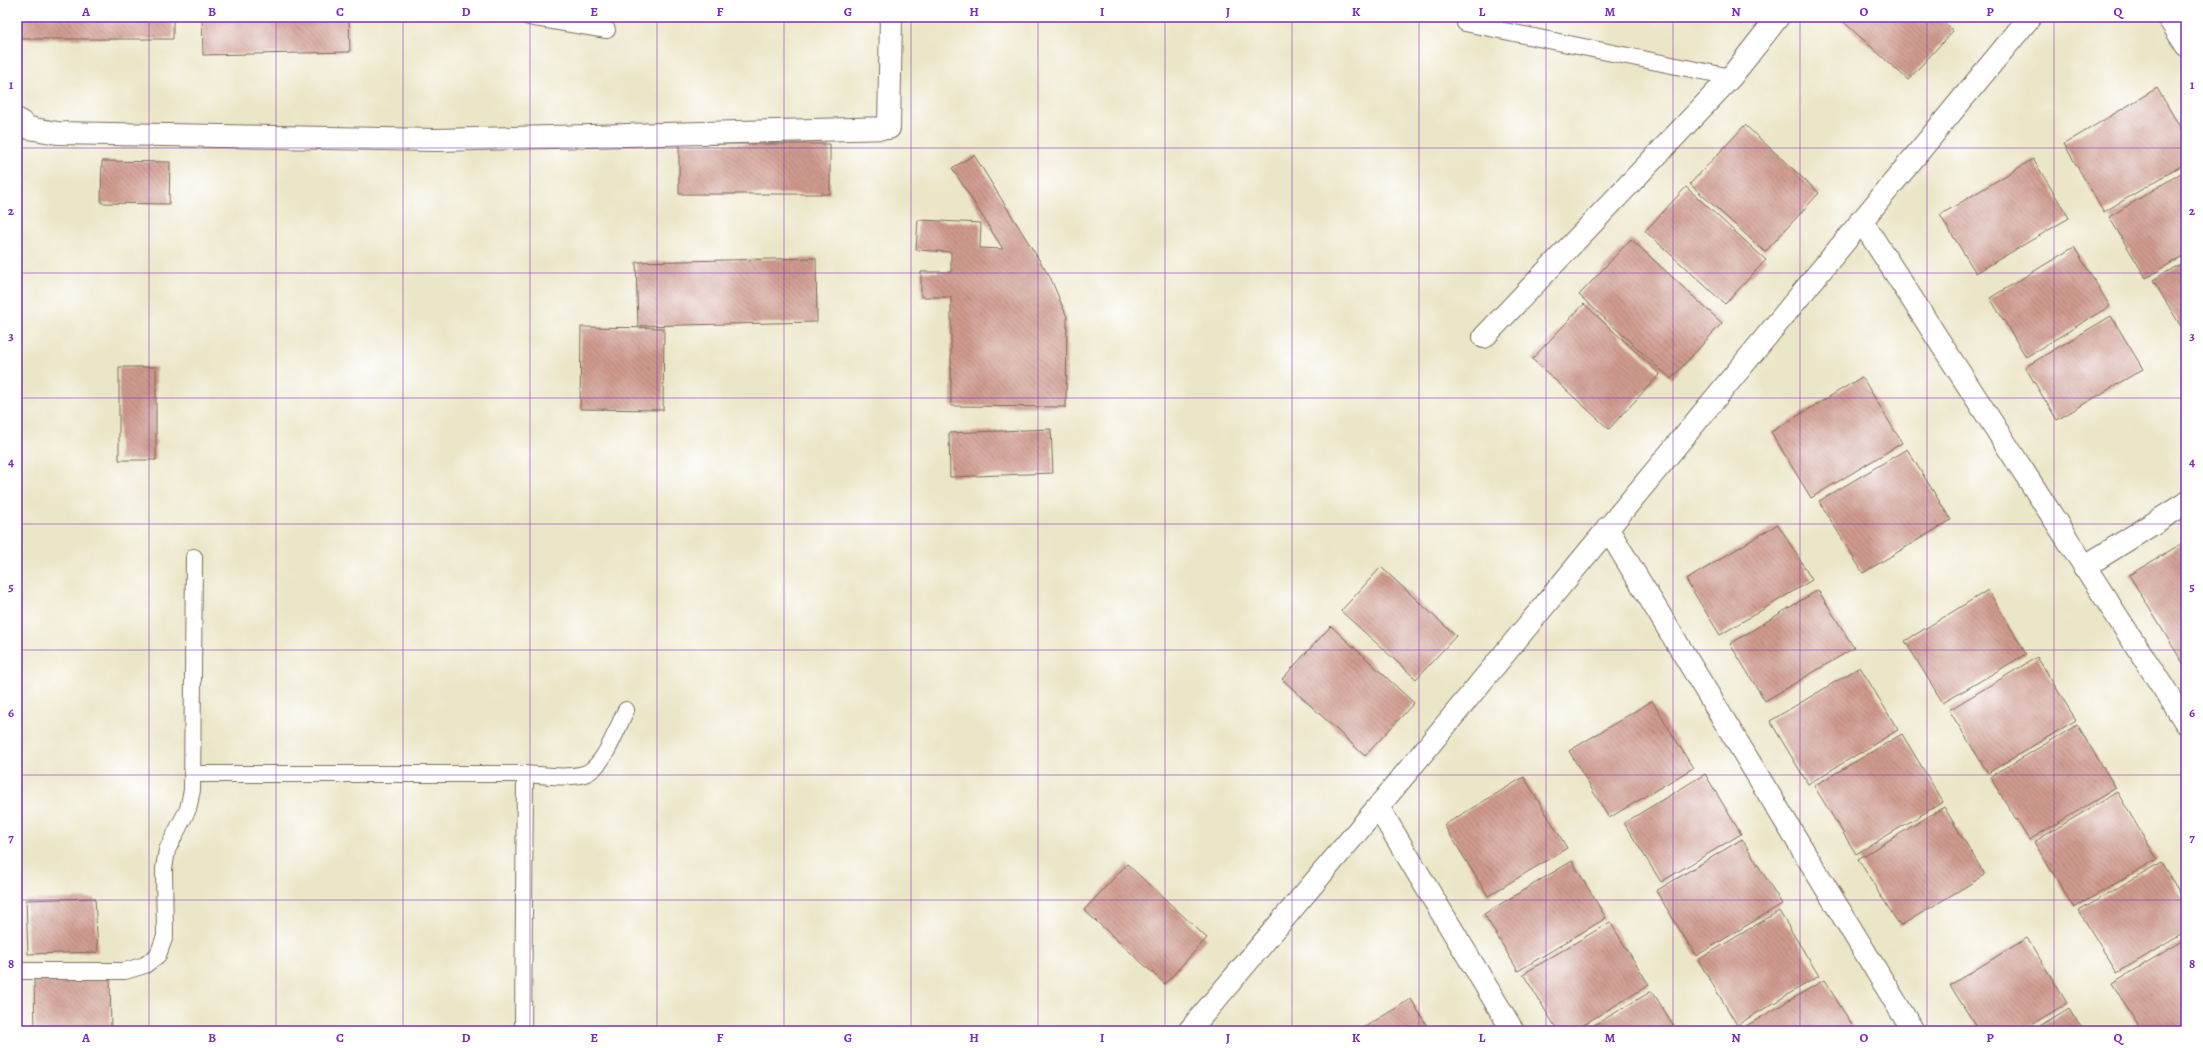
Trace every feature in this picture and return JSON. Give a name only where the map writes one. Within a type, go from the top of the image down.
[{"type":"street","points":[[17,119],[29,128],[57,133],[436,140],[889,128],[891,17]]},
{"type":"street","points":[[1484,337],[1731,77],[1778,17]]},
{"type":"street","points":[[1189,1031],[1378,807],[2030,17]]},
{"type":"street","points":[[2168,17],[2186,45]]},
{"type":"street","points":[[1861,220],[2186,723]]},
{"type":"street","points":[[2084,567],[2186,503]]},
{"type":"street","points":[[1607,528],[1913,1031]]},
{"type":"street","points":[[1378,807],[1512,1031]]},
{"type":"lane","points":[[529,17],[607,30]]},
{"type":"lane","points":[[1465,23],[1731,77]]},
{"type":"lane","points":[[17,971],[125,971],[145,965],[158,955],[165,936],[164,869],[167,850],[188,809],[192,774],[194,557]]},
{"type":"lane","points":[[192,774],[525,774],[567,776],[584,774],[595,768],[604,755],[626,710]]},
{"type":"lane","points":[[524,1031],[525,774]]},
{"type":"building","points":[[19,17],[173,17],[173,39],[19,39]]},
{"type":"building","points":[[202,17],[349,17],[350,52],[203,55]]},
{"type":"building","points":[[1838,17],[1938,17],[1953,31],[1908,80]]},
{"type":"building","points":[[2157,88],[2186,137],[2186,163],[2104,212],[2064,144]]},
{"type":"building","points":[[1745,125],[1819,193],[1765,252],[1690,184]]},
{"type":"building","points":[[679,144],[830,144],[830,194],[679,194]]},
{"type":"building","points":[[974,155],[1051,279],[1067,317],[1066,407],[951,406],[951,297],[921,297],[921,272],[951,272],[951,252],[916,250],[918,220],[981,223],[980,248],[1003,249],[952,168]]},
{"type":"building","points":[[2033,159],[2069,218],[1976,273],[1940,215]]},
{"type":"building","points":[[102,161],[170,162],[169,204],[101,203]]},
{"type":"building","points":[[2186,170],[2186,254],[2146,278],[2109,217]]},
{"type":"building","points":[[1686,187],[1766,260],[1725,304],[1645,231]]},
{"type":"building","points":[[1631,239],[1722,323],[1671,379],[1579,295]]},
{"type":"building","points":[[2074,247],[2110,306],[2026,357],[1990,298]]},
{"type":"building","points":[[816,258],[817,322],[638,326],[636,262]]},
{"type":"building","points":[[2186,261],[2186,335],[2153,280]]},
{"type":"building","points":[[1584,304],[1660,374],[1609,429],[1532,359]]},
{"type":"building","points":[[2111,316],[2143,369],[2057,420],[2025,367]]},
{"type":"building","points":[[581,327],[664,328],[663,410],[580,409]]},
{"type":"building","points":[[119,367],[156,367],[156,460],[119,460]]},
{"type":"building","points":[[1862,377],[1902,443],[1811,498],[1771,432]]},
{"type":"building","points":[[1051,429],[1053,473],[950,477],[949,433]]},
{"type":"building","points":[[1907,449],[1951,520],[1863,573],[1819,501]]},
{"type":"building","points":[[1778,524],[1812,580],[1720,635],[1686,580]]},
{"type":"building","points":[[2186,541],[2186,664],[2184,665],[2129,575]]},
{"type":"building","points":[[1381,567],[1456,636],[1416,679],[1341,611]]},
{"type":"building","points":[[1818,590],[1854,648],[1765,701],[1730,644]]},
{"type":"building","points":[[1988,590],[2026,654],[1943,703],[1905,641]]},
{"type":"building","points":[[1331,626],[1414,703],[1365,756],[1282,679]]},
{"type":"building","points":[[2037,657],[2076,720],[1988,773],[1949,710]]},
{"type":"building","points":[[1860,667],[1898,730],[1808,784],[1770,721]]},
{"type":"building","points":[[1652,701],[1693,768],[1609,818],[1569,751]]},
{"type":"building","points":[[2077,725],[2116,788],[2029,840],[1990,777]]},
{"type":"building","points":[[1902,734],[1943,802],[1856,854],[1814,786]]},
{"type":"building","points":[[1705,774],[1741,834],[1661,882],[1624,823]]},
{"type":"building","points":[[1524,777],[1567,848],[1488,896],[1444,825]]},
{"type":"building","points":[[2117,792],[2157,859],[2074,908],[2034,842]]},
{"type":"building","points":[[1944,807],[1985,875],[1900,926],[1858,859]]},
{"type":"building","points":[[1742,839],[1782,904],[1696,956],[1656,891]]},
{"type":"building","points":[[1572,861],[1606,918],[1518,971],[1484,914]]},
{"type":"building","points":[[2161,862],[2186,903],[2186,932],[2117,973],[2079,911]]},
{"type":"building","points":[[1127,864],[1207,938],[1165,984],[1084,910]]},
{"type":"building","points":[[95,898],[98,952],[28,954],[26,900]]},
{"type":"building","points":[[1779,911],[1819,976],[1737,1025],[1698,960]]},
{"type":"building","points":[[1610,922],[1649,985],[1573,1031],[1558,1031],[1523,974]]},
{"type":"building","points":[[2027,938],[2067,1003],[2021,1031],[1979,1031],[1950,985]]},
{"type":"building","points":[[2186,939],[2186,1028],[2180,1031],[2141,1031],[2112,983]]},
{"type":"building","points":[[110,977],[111,1031],[35,1031],[34,979]]},
{"type":"building","points":[[1824,980],[1856,1031],[1742,1031],[1741,1029]]},
{"type":"building","points":[[1652,991],[1677,1031],[1584,1031]]},
{"type":"building","points":[[1411,999],[1430,1031],[1358,1031]]},
{"type":"building","points":[[2069,1008],[2083,1031],[2031,1031]]}]
